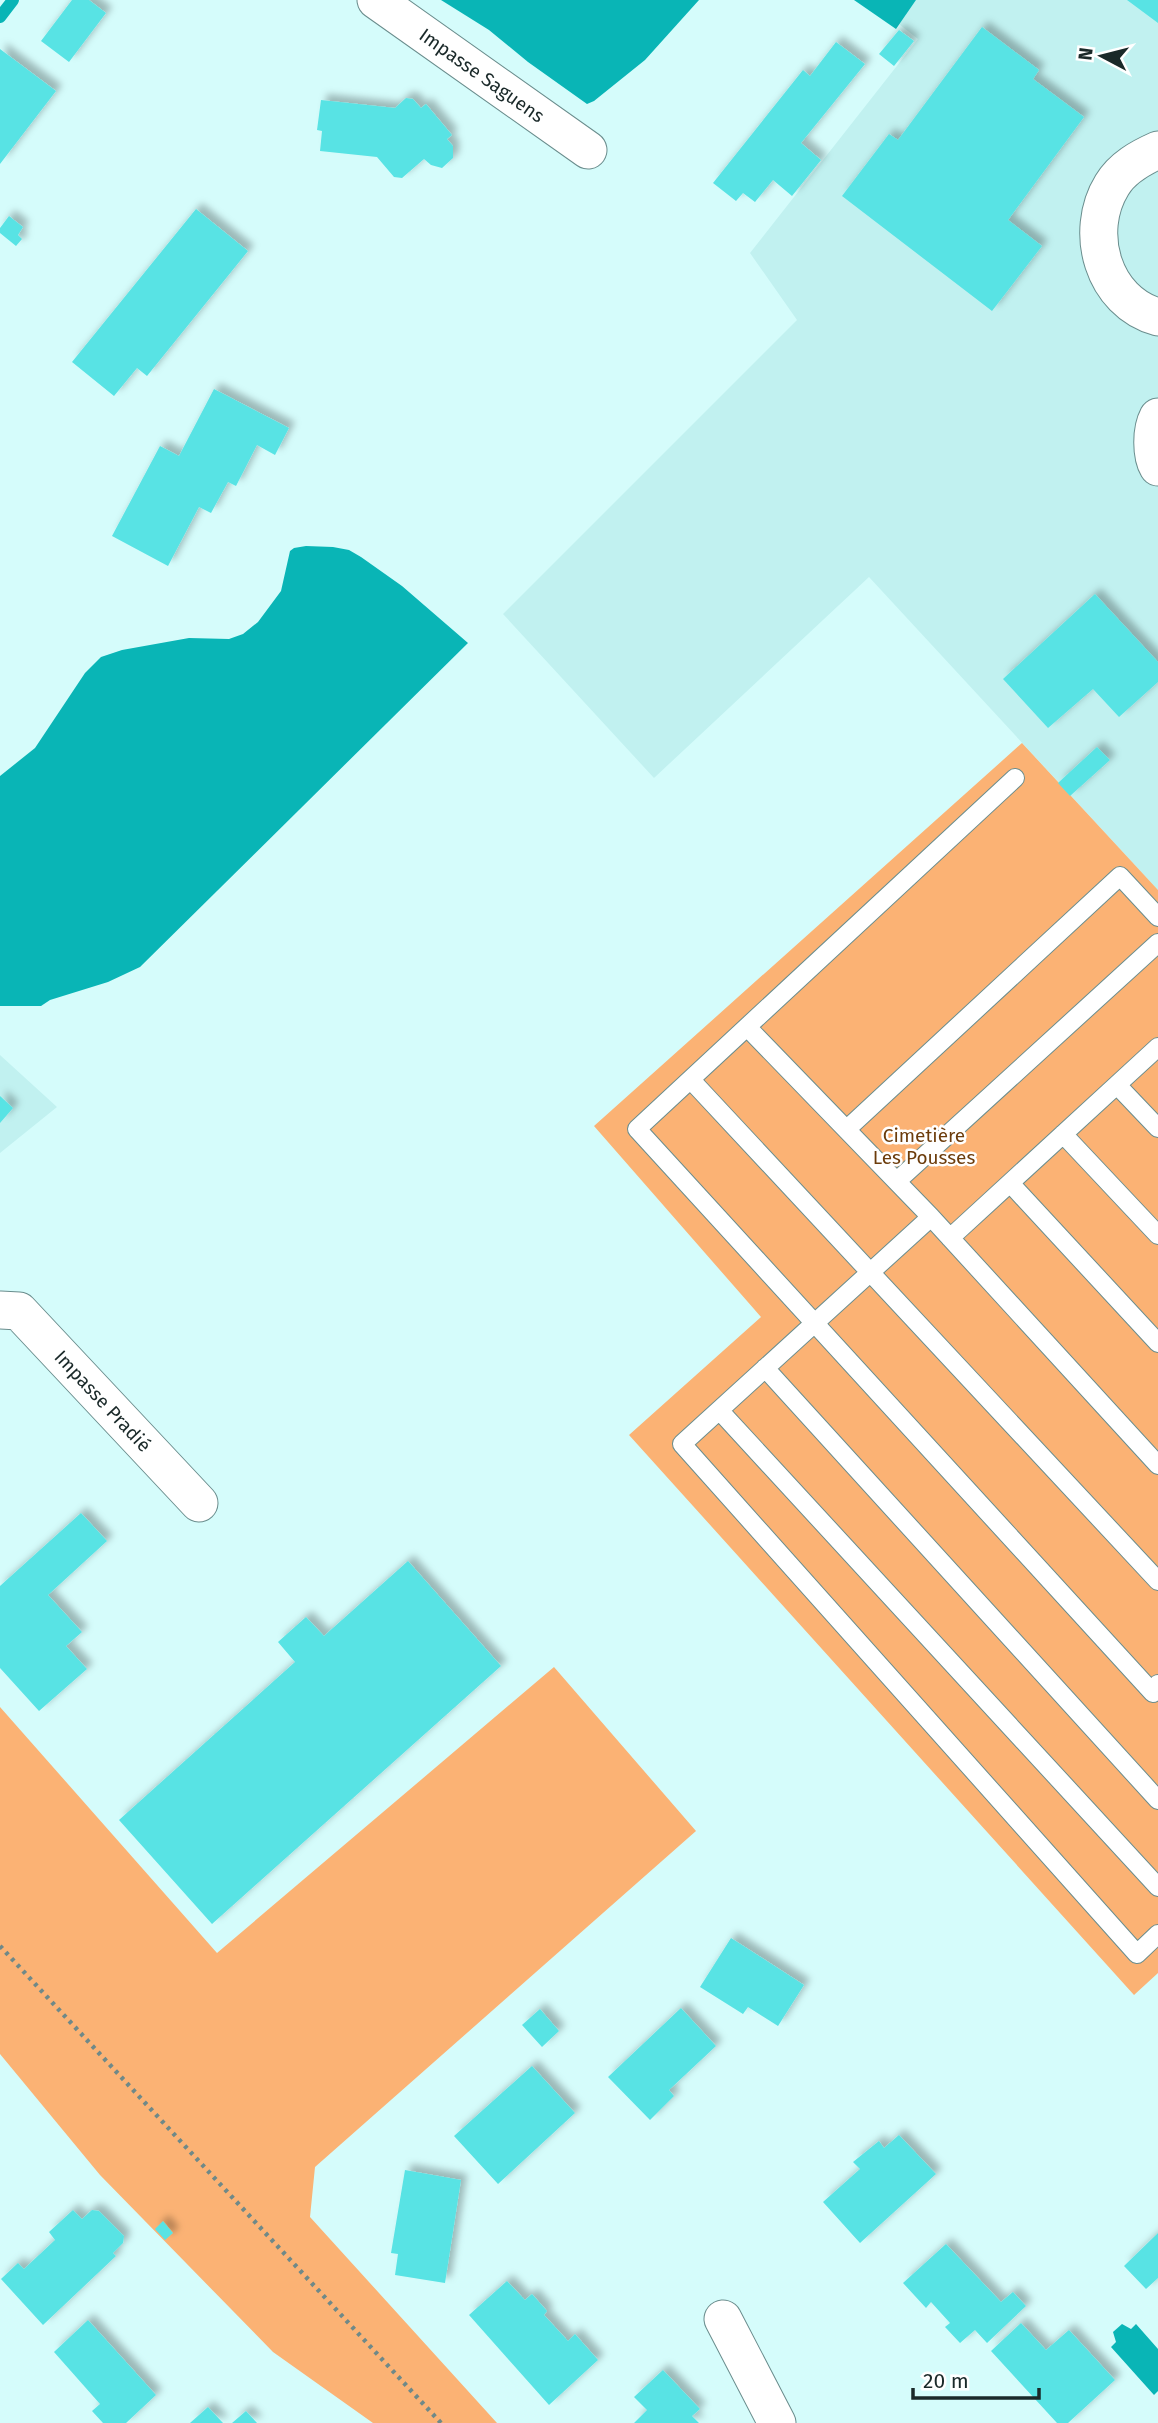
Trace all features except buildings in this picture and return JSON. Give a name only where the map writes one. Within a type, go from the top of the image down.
[{"type":"street","name":"Impasse Saguens","points":[[376,0],[588,150]]},
{"type":"street","points":[[1158,150],[1134,162],[1112,184],[1100,212],[1097,241],[1105,270],[1122,296],[1148,314],[1158,317]]},
{"type":"street","points":[[1158,417],[1154,425],[1154,460],[1158,467]]},
{"type":"street","name":"Impasse Pradié","points":[[0,1310],[19,1311],[199,1503]]},
{"type":"street","points":[[723,2319],[777,2423]]},
{"type":"lane","points":[[1015,778],[637,1129],[1153,1693],[1158,1684]]},
{"type":"lane","points":[[847,1129],[1119,876],[1158,917]]},
{"type":"lane","points":[[897,1181],[1158,943]]},
{"type":"lane","points":[[747,1027],[931,1217],[1158,1465]]},
{"type":"lane","points":[[950,1238],[1158,1047]]},
{"type":"lane","points":[[691,1080],[1158,1581]]},
{"type":"lane","points":[[1117,1085],[1158,1128]]},
{"type":"lane","points":[[1063,1134],[1158,1235]]},
{"type":"lane","points":[[1010,1183],[1158,1343]]},
{"type":"lane","points":[[931,1217],[682,1444],[1137,1954],[1158,1934]]},
{"type":"lane","points":[[765,1368],[1158,1800]]},
{"type":"lane","points":[[719,1410],[1158,1887]]},
{"type":"path","points":[[0,1945],[441,2423]]},
{"type":"shaded area","points":[[916,0],[1158,0],[1158,890],[869,577],[654,778],[503,614],[797,320],[750,253],[918,39],[899,24]]},
{"type":"shaded area","points":[[0,1055],[57,1107],[0,1153]]},
{"type":"green space","name":"Cimetière Les Pousses","points":[[1022,743],[1158,890],[1158,1973],[1134,1995],[629,1435],[761,1317],[594,1126]]},
{"type":"green space","points":[[554,1667],[696,1831],[315,2167],[310,2217],[497,2423],[373,2423],[273,2352],[100,2175],[0,2054],[0,1707],[217,1953]]},
{"type":"water","points":[[441,0],[699,0],[645,60],[587,104],[489,30]]},
{"type":"water","points":[[854,0],[916,0],[896,29]]},
{"type":"water","points":[[306,546],[349,550],[361,557],[402,586],[468,643],[140,967],[108,982],[50,1000],[41,1006],[0,1006],[0,776],[35,748],[85,673],[101,657],[122,650],[189,638],[229,639],[243,634],[258,622],[281,591],[290,551]]},
{"type":"water","points":[[1122,2324],[1131,2329],[1136,2324],[1158,2349],[1158,2391],[1154,2395],[1111,2347],[1116,2342],[1113,2332]]},
{"type":"waterway","points":[[0,17],[13,0]]}]
